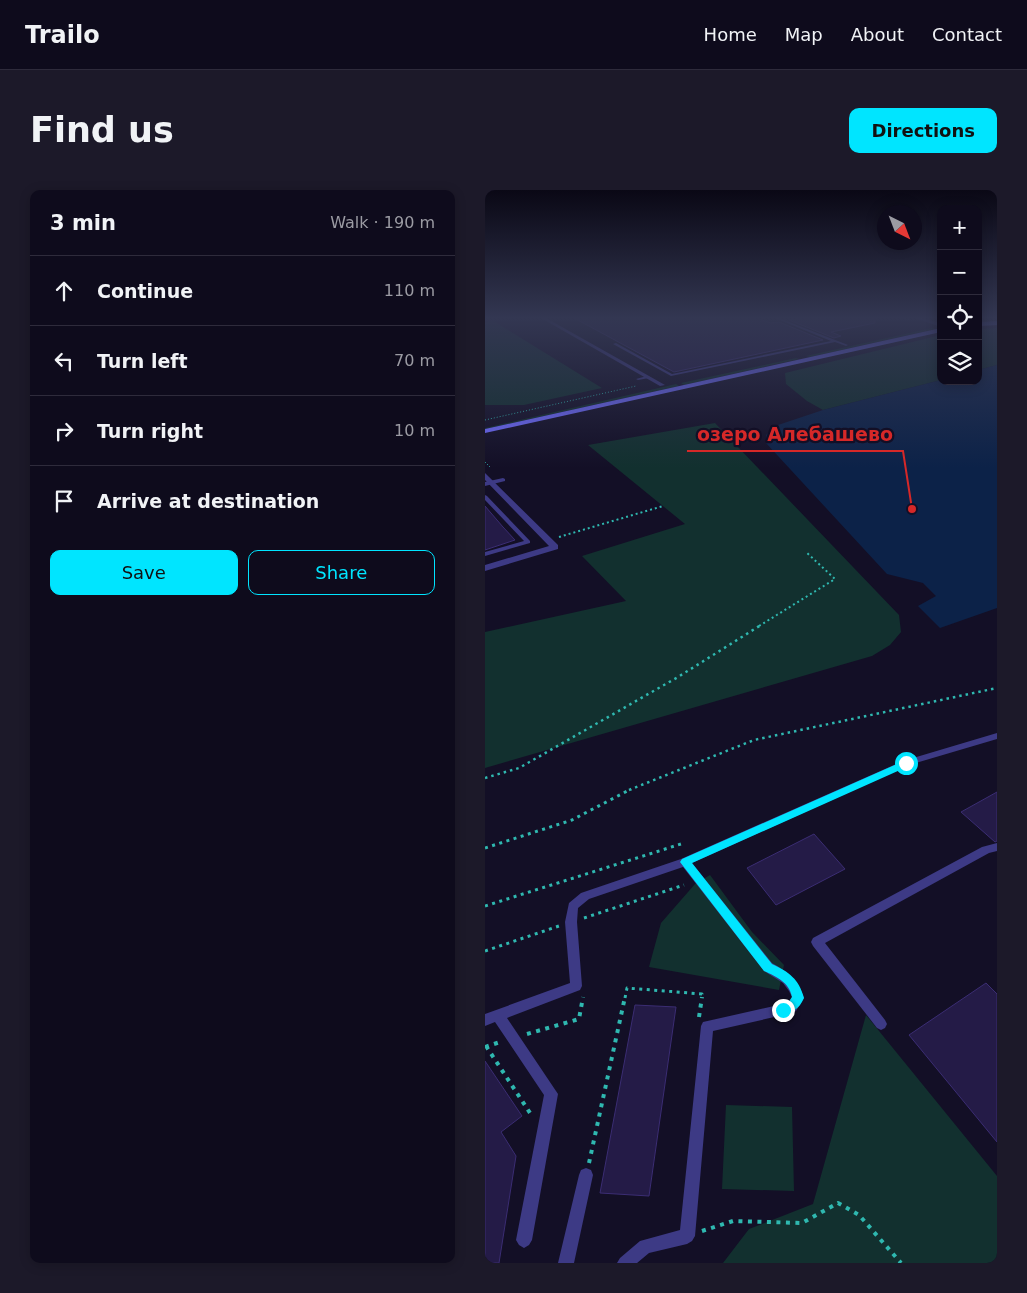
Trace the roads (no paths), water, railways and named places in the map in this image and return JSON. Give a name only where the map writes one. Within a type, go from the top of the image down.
[{"type":"main road","points":[[485,424],[744,368]]},
{"type":"main road","points":[[485,431],[772,368]]},
{"type":"street","points":[[631,368],[662,386]]},
{"type":"street","points":[[485,475],[489,483],[552,544],[485,568]]},
{"type":"lane","points":[[658,368],[671,375],[704,368]]},
{"type":"lane","points":[[638,379],[647,377]]},
{"type":"lane","points":[[489,483],[503,480]]},
{"type":"lane","points":[[485,497],[528,542],[485,554]]},
{"type":"lane","points":[[524,1240],[551,1094],[491,1018],[576,986],[571,922],[573,906],[585,896],[685,862],[906,763],[997,736]]},
{"type":"lane","points":[[881,1024],[817,942],[987,850],[997,847]]},
{"type":"lane","points":[[625,1263],[645,1246],[687,1236],[707,1026],[783,1010],[792,1007],[798,998],[795,988],[786,976],[768,967],[685,862]]},
{"type":"lane","points":[[566,1263],[587,1175]]},
{"type":"water","points":[[997,368],[997,608],[940,628],[918,606],[936,596],[923,583],[887,574],[766,443],[766,435],[775,426],[823,410],[937,381],[937,385],[982,385],[982,369]]},
{"type":"place","name":"озеро Алебашево","points":[[912,509]]}]
